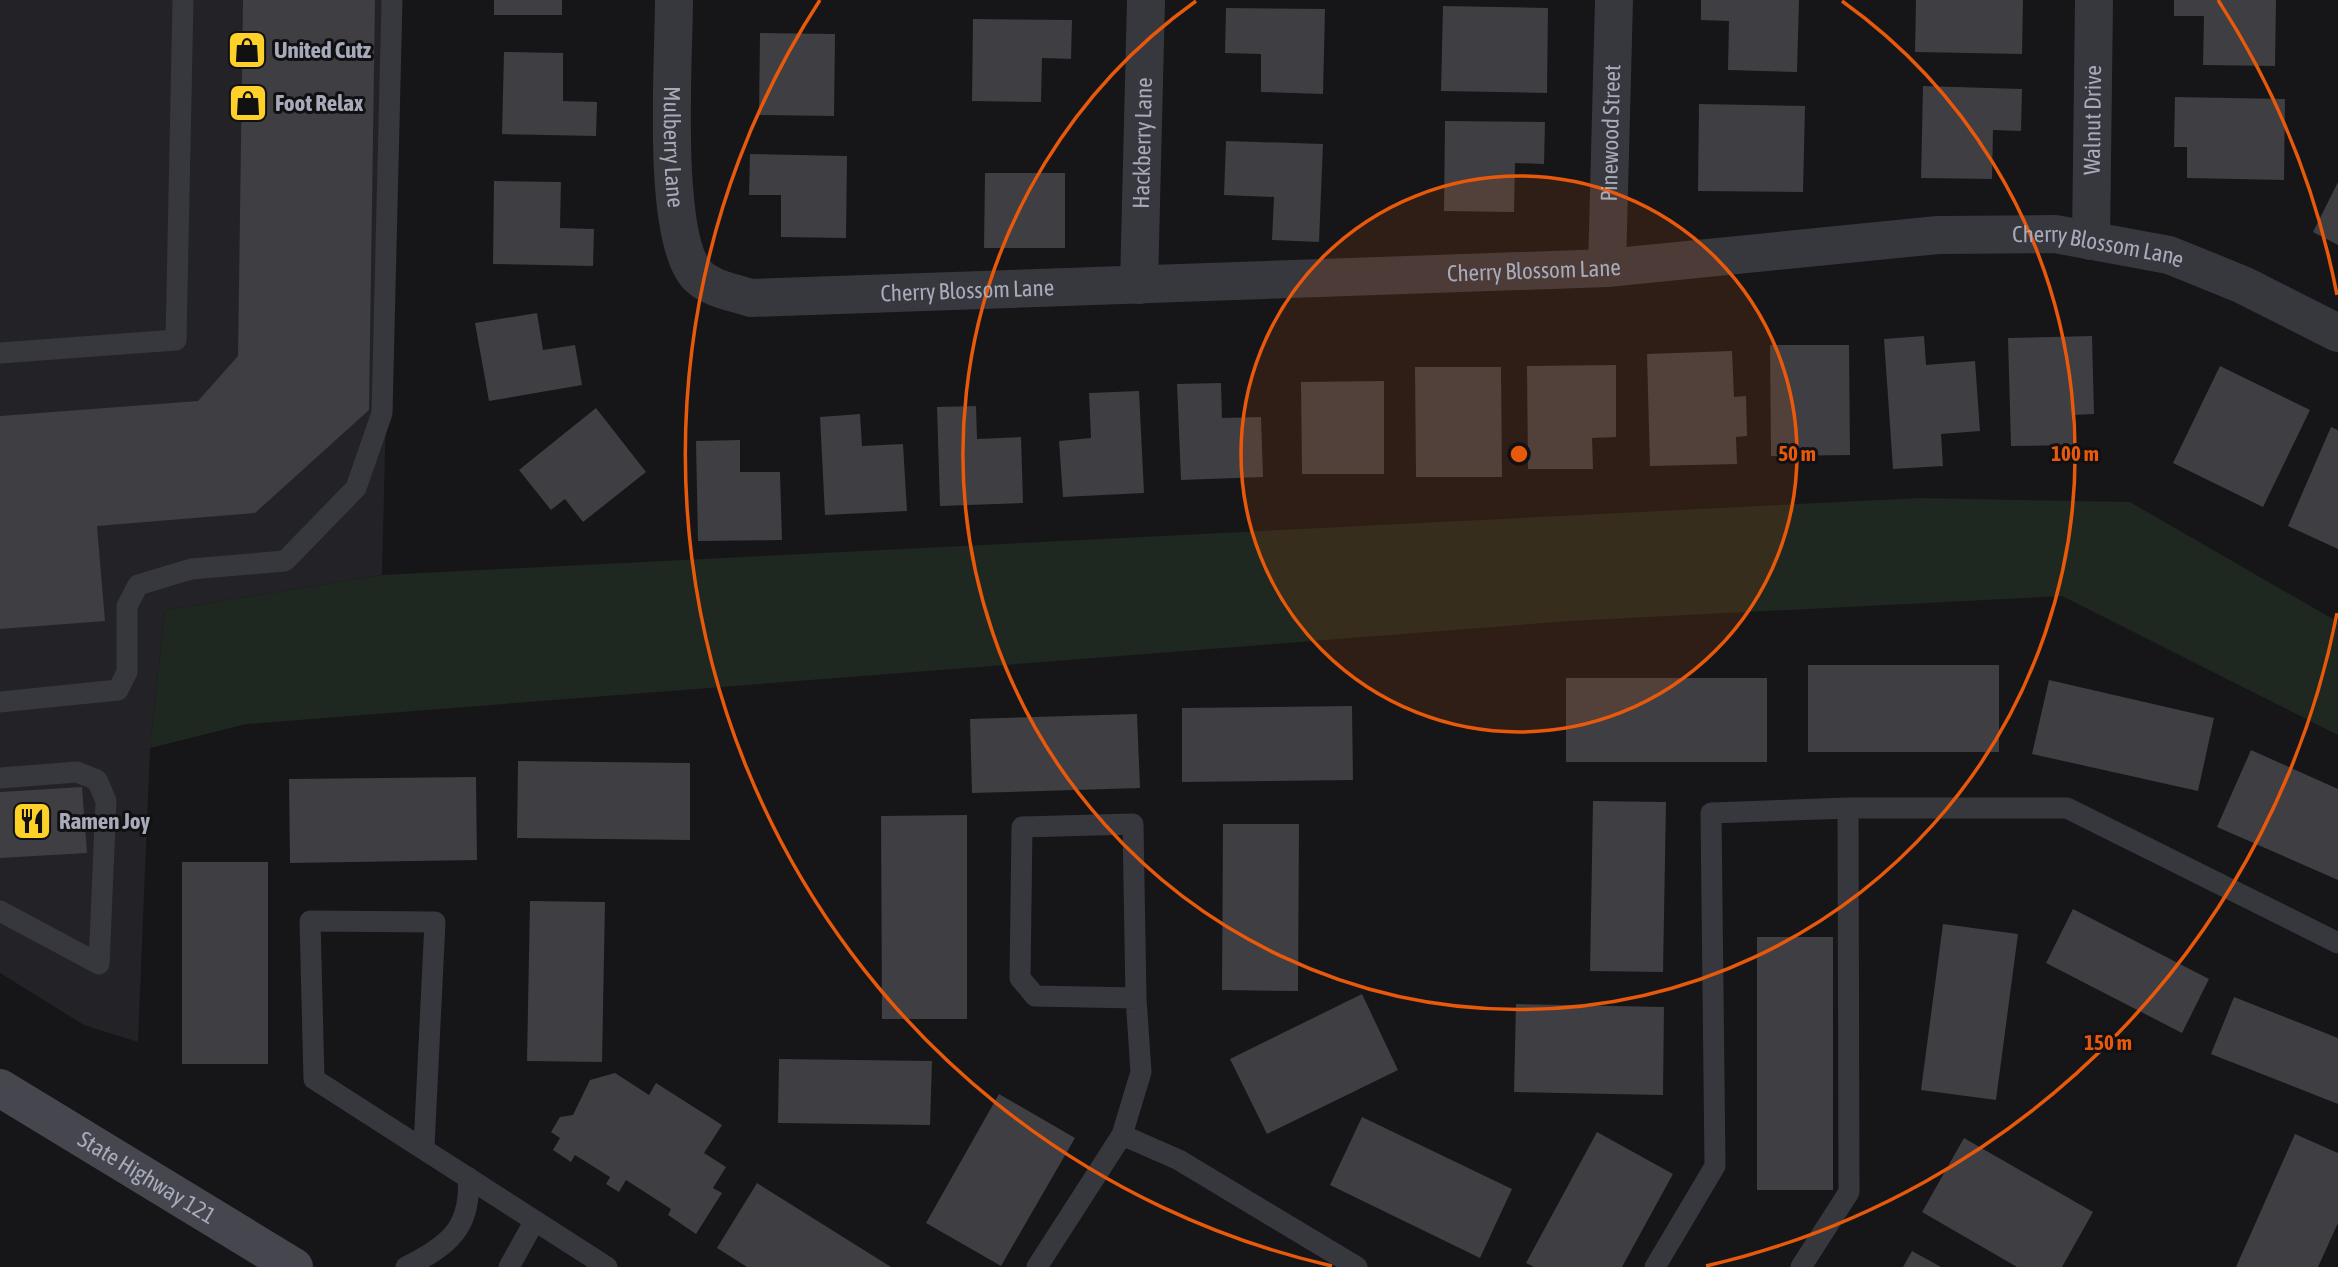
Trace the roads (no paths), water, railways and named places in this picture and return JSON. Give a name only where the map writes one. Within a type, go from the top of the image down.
[{"type":"main road","name":"State Highway 121","points":[[0,1088],[294,1267]]},
{"type":"street","name":"Mulberry Lane","points":[[674,0],[673,184],[681,237],[696,274],[710,285]]},
{"type":"street","name":"Hackberry Lane","points":[[1139,285],[1146,0]]},
{"type":"street","name":"Pinewood Street","points":[[1606,268],[1614,0]]},
{"type":"street","name":"Walnut Drive","points":[[2091,241],[2094,0]]},
{"type":"street","name":"Cherry Blossom Lane","points":[[710,285],[751,298],[1606,268],[1938,235],[2055,234],[2169,255],[2243,285],[2338,333]]},
{"type":"lane","points":[[0,353],[176,340],[183,0]]},
{"type":"lane","points":[[0,702],[118,690],[127,672],[127,606],[138,585],[191,569],[285,561],[356,488],[382,413],[392,0]]},
{"type":"lane","points":[[0,778],[77,772],[97,780],[106,801],[99,964],[0,911]]},
{"type":"lane","points":[[1801,1267],[1849,1192],[1848,808]]},
{"type":"lane","points":[[1655,1267],[1715,1166],[1711,813],[1848,808],[2067,808],[2338,943]]},
{"type":"lane","points":[[1037,1267],[1122,1135],[1141,1072],[1136,998],[1133,824],[1023,827],[1020,978],[1035,996],[1136,998]]},
{"type":"lane","points":[[424,1147],[435,922],[310,921],[314,1079],[424,1147],[534,1222],[607,1267]]},
{"type":"lane","points":[[1122,1135],[1179,1160],[1356,1267]]},
{"type":"lane","points":[[406,1267],[439,1250],[465,1220],[470,1202],[468,1177]]},
{"type":"lane","points":[[509,1267],[534,1222]]},
{"type":"place","name":"United Cutz","points":[[247,50]]},
{"type":"place","name":"Foot Relax","points":[[248,103]]},
{"type":"place","name":"Ramen Joy","points":[[32,821]]}]
